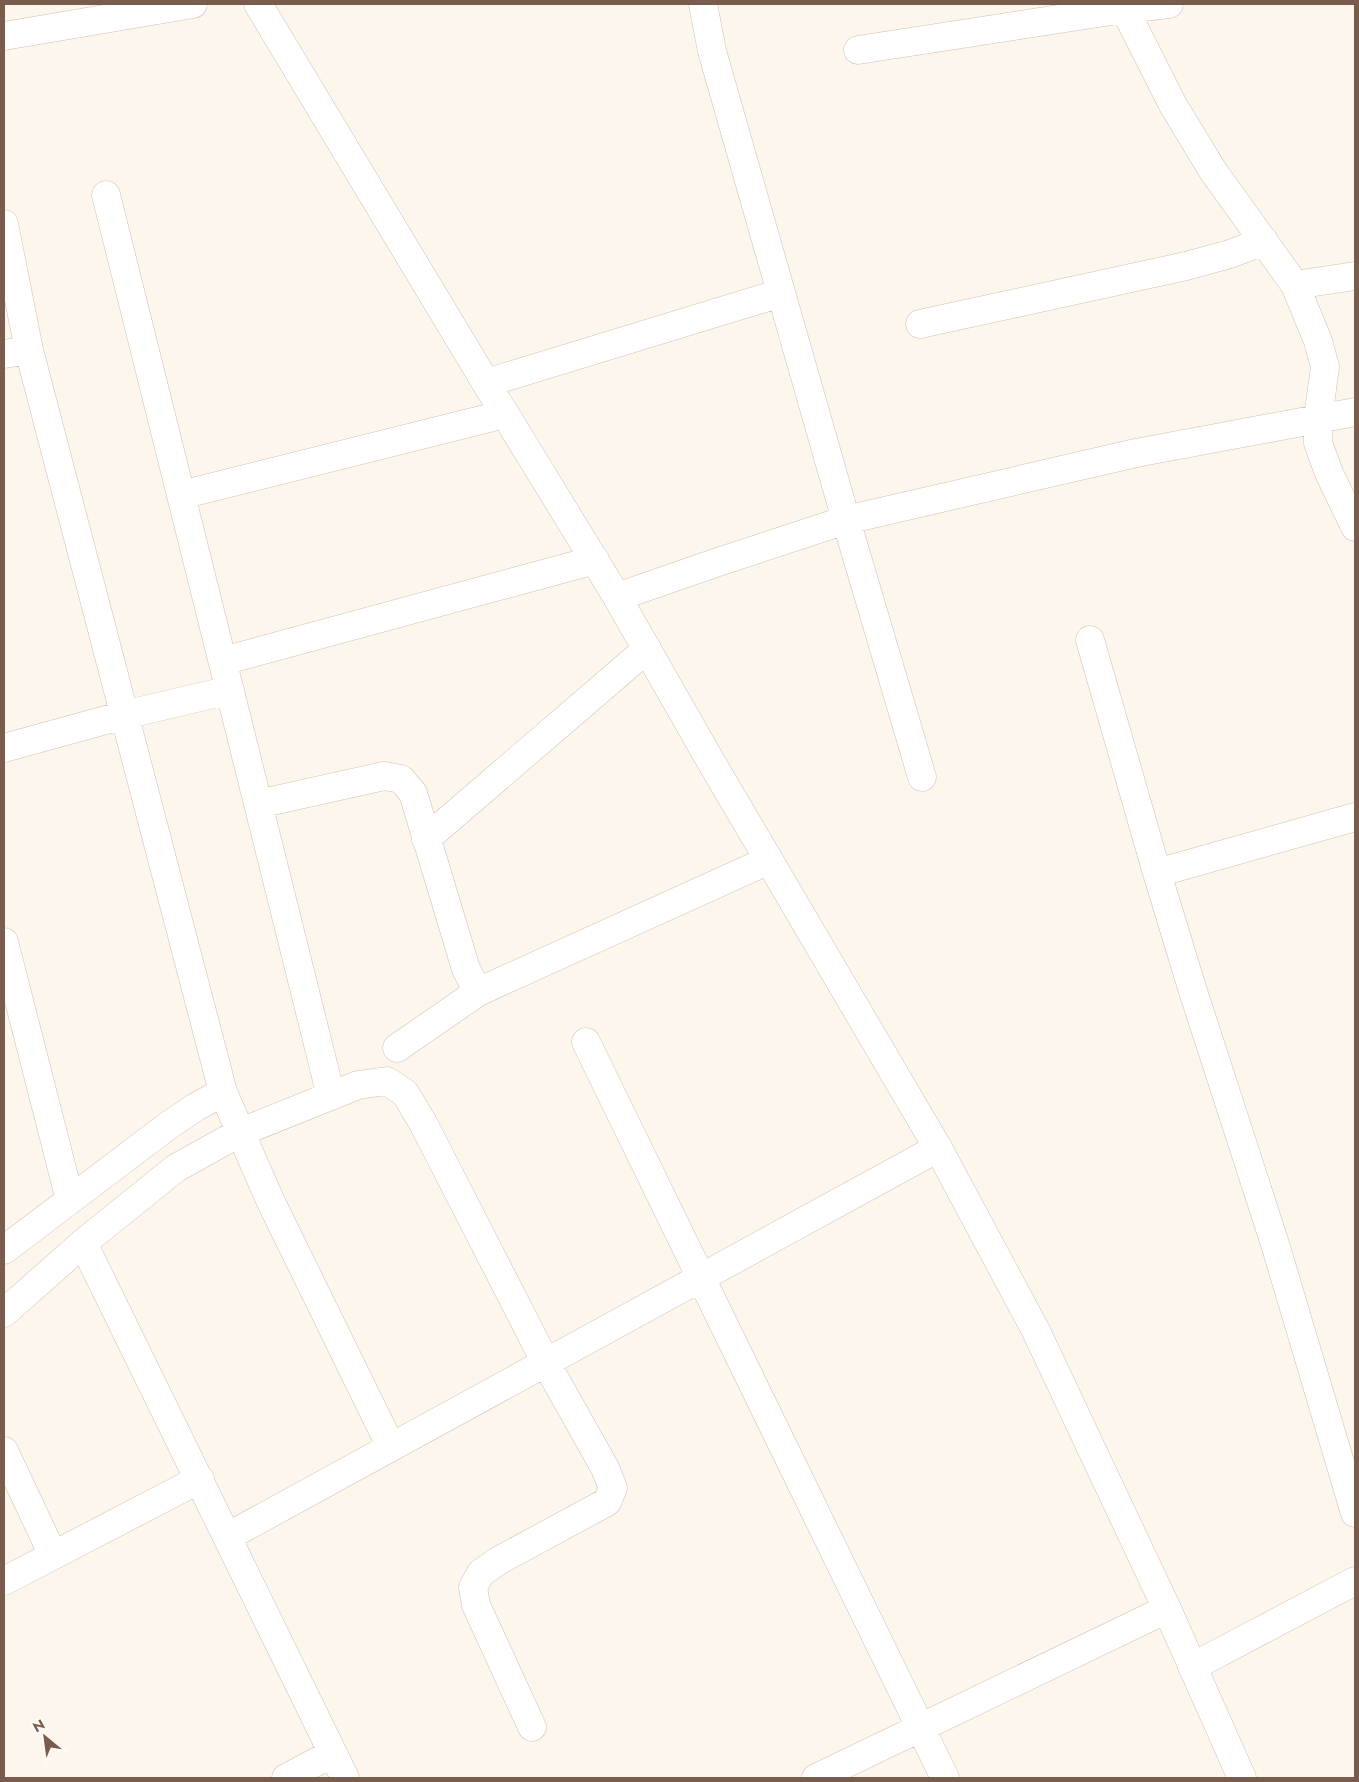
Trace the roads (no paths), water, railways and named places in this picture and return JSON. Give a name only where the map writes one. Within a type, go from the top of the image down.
[{"type":"street","points":[[4,36],[193,4]]},
{"type":"street","points":[[258,4],[617,597],[768,860],[938,1148],[1036,1331],[1167,1609],[1242,1778]]},
{"type":"street","points":[[703,4],[712,52],[922,777]]},
{"type":"street","points":[[858,50],[1123,6],[1169,4]]},
{"type":"street","points":[[1123,6],[1173,105],[1214,171],[1295,285],[1318,341],[1325,366],[1318,418],[1318,443],[1329,473],[1355,527]]},
{"type":"street","points":[[106,195],[331,1096]]},
{"type":"street","points":[[4,224],[16,352],[124,715],[222,1092],[270,1200],[391,1447]]},
{"type":"street","points":[[920,324],[1186,266],[1230,254],[1264,241]]},
{"type":"street","points":[[1295,285],[1355,276]]},
{"type":"street","points":[[486,383],[781,292]]},
{"type":"street","points":[[617,597],[846,520],[1136,453],[1355,412]]},
{"type":"street","points":[[181,495],[505,414]]},
{"type":"street","points":[[223,661],[595,560]]},
{"type":"street","points":[[1090,640],[1157,874],[1275,1244],[1355,1513]]},
{"type":"street","points":[[426,839],[647,649]]},
{"type":"street","points":[[4,748],[124,715],[230,690]]},
{"type":"street","points":[[258,804],[384,776],[401,779],[413,793],[466,969],[478,992]]},
{"type":"street","points":[[1157,874],[1355,816]]},
{"type":"street","points":[[397,1048],[478,992],[768,860]]},
{"type":"street","points":[[4,942],[70,1200]]},
{"type":"street","points":[[586,1042],[945,1778]]},
{"type":"street","points":[[4,1313],[83,1243],[176,1168],[241,1132],[358,1085],[388,1081],[405,1093],[423,1123],[546,1362],[605,1468],[613,1488],[607,1502],[498,1561],[481,1573],[473,1587],[476,1604],[532,1727]]},
{"type":"street","points":[[4,1250],[169,1125],[222,1092]]},
{"type":"street","points":[[227,1537],[938,1148]]},
{"type":"street","points":[[83,1243],[345,1778]]},
{"type":"street","points":[[4,1451],[53,1555]]},
{"type":"street","points":[[4,1580],[200,1479]]},
{"type":"street","points":[[1192,1667],[1355,1581]]},
{"type":"street","points":[[816,1778],[1167,1609]]},
{"type":"street","points":[[286,1778],[333,1753]]}]
